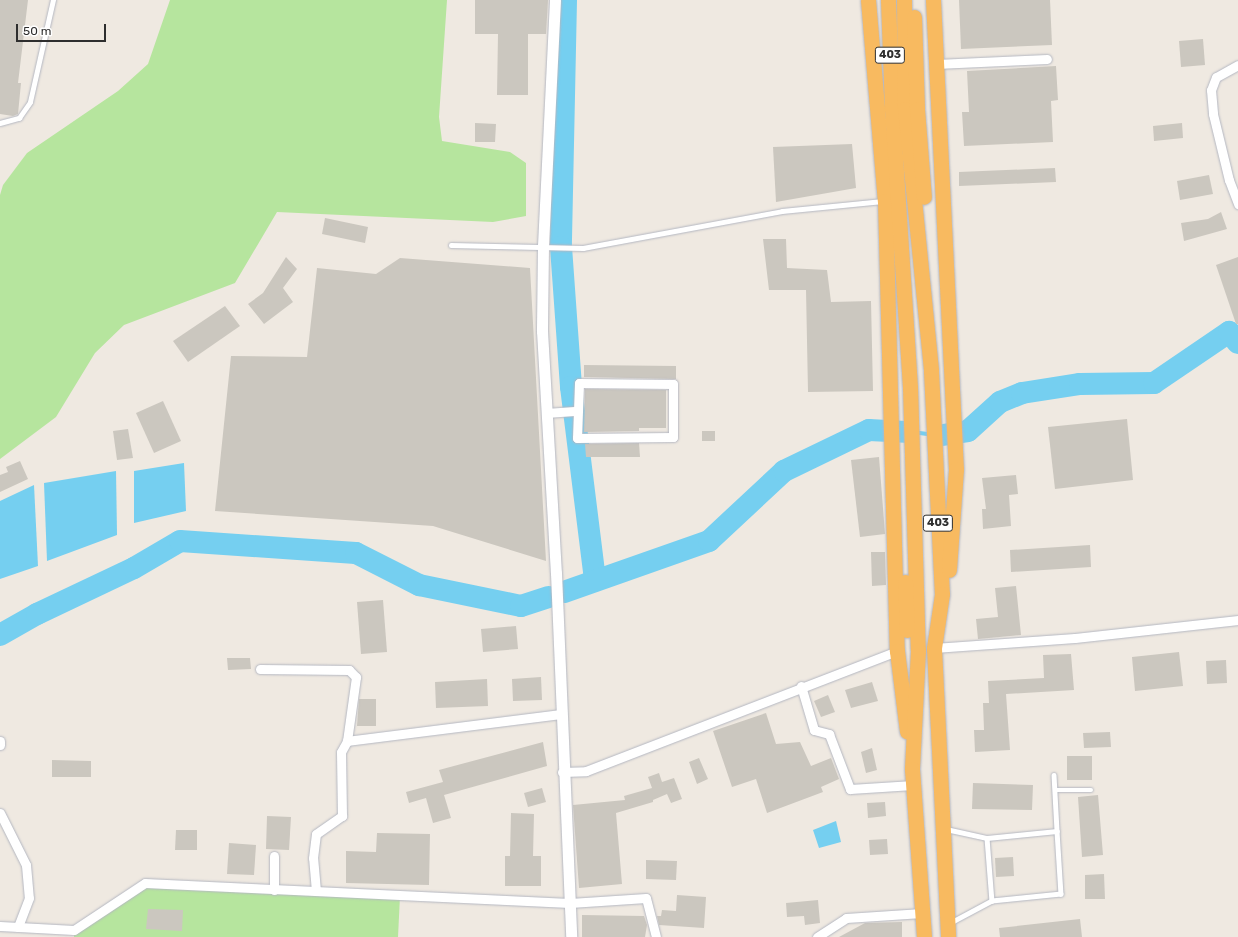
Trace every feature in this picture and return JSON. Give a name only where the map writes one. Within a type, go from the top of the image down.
[{"type":"highway","points":[[868,0],[885,201],[897,651],[912,769]]},
{"type":"highway","points":[[879,0],[912,769]]},
{"type":"highway","name":"403","points":[[888,0],[898,109],[930,371],[942,589],[934,648],[948,931]]},
{"type":"highway","name":"403","points":[[904,0],[898,109],[910,387],[918,650],[912,769],[924,937]]},
{"type":"highway","points":[[913,0],[917,109],[946,472],[942,589]]},
{"type":"highway","points":[[933,0],[956,469],[948,574],[942,589]]},
{"type":"street","points":[[555,0],[543,246],[542,331],[571,937]]},
{"type":"street","points":[[936,64],[1047,59]]},
{"type":"street","points":[[1238,65],[1216,77],[1211,90],[1213,114],[1229,180],[1238,204]]},
{"type":"street","points":[[579,383],[673,384],[674,437],[577,438],[578,411],[579,383]]},
{"type":"street","points":[[546,413],[578,411]]},
{"type":"street","points":[[934,648],[1083,637],[1238,620]]},
{"type":"street","points":[[562,772],[586,771],[801,686],[897,651]]},
{"type":"street","points":[[260,669],[350,670],[356,677],[347,740],[341,752],[342,816],[316,834],[313,858],[316,891]]},
{"type":"street","points":[[801,686],[814,730],[829,734],[850,788],[913,785]]},
{"type":"street","points":[[347,740],[560,714]]},
{"type":"street","points":[[0,813],[26,865],[29,898],[18,927]]},
{"type":"street","points":[[274,856],[274,890]]},
{"type":"street","points":[[0,926],[74,930],[145,884],[570,903],[646,898],[656,937]]},
{"type":"street","points":[[816,937],[846,918],[922,913]]},
{"type":"lane","points":[[0,123],[19,118],[30,102],[53,0]]},
{"type":"lane","points":[[451,245],[583,248],[782,211],[885,201]]},
{"type":"lane","points":[[948,931],[992,901],[1061,894],[1054,775]]},
{"type":"lane","points":[[1055,790],[1091,790]]},
{"type":"lane","points":[[942,828],[987,838],[1057,831]]},
{"type":"lane","points":[[987,838],[992,901]]},
{"type":"green space","points":[[170,0],[447,0],[439,117],[442,141],[510,152],[526,163],[526,216],[493,222],[277,212],[235,283],[124,325],[95,353],[56,417],[0,459],[0,195],[3,185],[27,153],[118,91],[148,64]]},
{"type":"green space","points":[[145,883],[400,896],[398,937],[74,937],[74,930]]},
{"type":"water","points":[[184,463],[186,511],[134,523],[134,471]]},
{"type":"water","points":[[116,471],[117,535],[47,561],[44,483]]},
{"type":"water","points":[[34,485],[38,566],[0,579],[0,501]]},
{"type":"water","points":[[836,821],[841,842],[819,848],[813,830]]},
{"type":"building","points":[[0,0],[28,0],[18,83],[21,83],[18,114],[13,116],[0,114]]},
{"type":"building","points":[[475,0],[548,0],[546,34],[528,34],[528,95],[497,95],[498,34],[475,34]]},
{"type":"building","points":[[959,0],[1050,0],[1052,45],[961,49]]},
{"type":"building","points":[[1203,39],[1205,65],[1181,67],[1179,41]]},
{"type":"building","points":[[1056,66],[1058,100],[1051,101],[1053,142],[964,146],[962,112],[969,112],[967,71]]},
{"type":"building","points":[[475,123],[496,124],[495,142],[475,142]]},
{"type":"building","points":[[1182,123],[1183,138],[1154,141],[1153,126]]},
{"type":"building","points":[[852,144],[856,188],[776,202],[773,147]]},
{"type":"building","points":[[1055,168],[1056,182],[959,186],[959,172]]},
{"type":"building","points":[[1209,175],[1213,194],[1180,200],[1177,181]]},
{"type":"building","points":[[1221,212],[1227,229],[1184,241],[1181,223],[1208,219]]},
{"type":"building","points":[[325,218],[368,227],[365,243],[322,234]]},
{"type":"building","points":[[763,239],[786,239],[787,268],[827,270],[831,302],[871,301],[873,391],[808,392],[806,290],[769,290]]},
{"type":"building","points":[[286,257],[297,269],[283,288],[293,302],[264,324],[248,304],[263,293]]},
{"type":"building","points":[[1238,257],[1238,324],[1236,324],[1216,265]]},
{"type":"building","points":[[400,258],[530,268],[546,561],[433,526],[215,511],[231,356],[307,357],[317,268],[376,274]]},
{"type":"building","points":[[225,306],[240,326],[188,362],[173,341]]},
{"type":"building","points":[[584,365],[676,366],[676,379],[584,377]]},
{"type":"building","points":[[585,389],[666,390],[666,428],[639,428],[639,431],[584,432]]},
{"type":"building","points":[[163,401],[181,441],[154,453],[136,413]]},
{"type":"building","points":[[1127,419],[1133,480],[1055,489],[1048,427]]},
{"type":"building","points":[[128,429],[133,458],[117,460],[113,431]]},
{"type":"building","points":[[702,431],[715,431],[715,441],[702,441]]},
{"type":"building","points":[[639,443],[640,457],[586,457],[585,444]]},
{"type":"building","points":[[879,457],[885,534],[860,537],[851,460]]},
{"type":"building","points":[[20,461],[28,479],[0,492],[0,475],[8,472],[6,467]]},
{"type":"building","points":[[1016,475],[1018,494],[1009,495],[1011,526],[983,529],[982,509],[986,509],[982,478]]},
{"type":"building","points":[[1090,545],[1091,567],[1011,572],[1010,550]]},
{"type":"building","points":[[871,552],[885,552],[886,585],[872,586]]},
{"type":"building","points":[[1016,586],[1021,635],[978,639],[976,619],[998,617],[995,588]]},
{"type":"building","points":[[383,600],[387,652],[361,654],[357,602]]},
{"type":"building","points":[[516,626],[518,649],[483,652],[481,629]]},
{"type":"building","points":[[1179,652],[1183,686],[1135,691],[1132,657]]},
{"type":"building","points":[[1071,654],[1074,690],[1006,694],[1010,750],[975,752],[974,730],[984,730],[983,703],[989,703],[988,681],[1044,678],[1043,655]]},
{"type":"building","points":[[227,658],[250,658],[251,669],[228,670]]},
{"type":"building","points":[[1226,660],[1227,683],[1207,684],[1206,661]]},
{"type":"building","points":[[541,677],[542,700],[513,701],[512,679]]},
{"type":"building","points":[[487,679],[488,706],[436,708],[435,682]]},
{"type":"building","points":[[872,682],[878,701],[851,708],[845,690]]},
{"type":"building","points":[[828,695],[835,712],[821,717],[814,701]]},
{"type":"building","points":[[359,699],[376,699],[376,726],[357,726]]},
{"type":"building","points":[[766,713],[776,744],[800,742],[811,766],[831,758],[839,779],[821,787],[823,792],[767,813],[756,779],[732,787],[713,731]]},
{"type":"building","points":[[1110,732],[1111,747],[1084,748],[1083,733]]},
{"type":"building","points":[[543,742],[547,766],[444,795],[451,818],[433,823],[426,798],[409,803],[406,792],[443,782],[439,770]]},
{"type":"building","points":[[872,748],[877,770],[866,773],[861,752]]},
{"type":"building","points":[[1067,756],[1092,756],[1092,780],[1067,780]]},
{"type":"building","points":[[699,758],[708,779],[697,784],[689,762]]},
{"type":"building","points":[[52,760],[91,761],[91,777],[52,777]]},
{"type":"building","points":[[659,773],[662,782],[674,778],[682,799],[671,803],[667,794],[653,800],[653,802],[616,813],[622,884],[579,888],[573,805],[625,800],[624,796],[652,788],[648,777]]},
{"type":"building","points":[[973,783],[1033,785],[1032,810],[972,809]]},
{"type":"building","points":[[542,788],[546,802],[528,807],[524,793]]},
{"type":"building","points":[[1098,795],[1103,855],[1082,857],[1078,797]]},
{"type":"building","points":[[885,802],[886,816],[868,818],[867,803]]},
{"type":"building","points":[[511,813],[534,814],[533,856],[541,856],[541,886],[505,886],[505,856],[510,856]]},
{"type":"building","points":[[267,816],[291,817],[289,850],[266,849]]},
{"type":"building","points":[[176,830],[197,830],[197,850],[175,850]]},
{"type":"building","points":[[377,833],[430,834],[429,885],[346,883],[346,851],[376,852]]},
{"type":"building","points":[[887,839],[888,854],[870,855],[869,840]]},
{"type":"building","points":[[229,843],[256,845],[254,875],[227,874]]},
{"type":"building","points":[[1013,857],[1014,876],[996,877],[995,858]]},
{"type":"building","points":[[646,860],[677,861],[676,880],[646,879]]},
{"type":"building","points":[[1104,874],[1105,899],[1085,899],[1085,875]]},
{"type":"building","points":[[677,895],[706,897],[704,928],[659,925],[657,916],[661,916],[662,910],[676,911]]},
{"type":"building","points":[[818,900],[820,923],[805,925],[804,916],[787,917],[786,903]]},
{"type":"building","points":[[148,909],[183,910],[182,931],[146,929]]},
{"type":"building","points":[[582,915],[644,916],[647,925],[645,937],[582,937]]},
{"type":"building","points":[[1080,919],[1082,937],[1000,937],[999,928]]},
{"type":"building","points":[[902,922],[902,937],[839,937],[865,923]]},
{"type":"waterway","points":[[566,0],[561,247],[571,387],[595,581]]},
{"type":"waterway","points":[[943,435],[968,431],[1000,402],[1022,393],[1080,384],[1154,383],[1229,332],[1238,343]]},
{"type":"waterway","points":[[564,592],[709,541],[784,471],[869,430],[905,432]]},
{"type":"waterway","points":[[920,433],[927,434]]},
{"type":"waterway","points":[[0,635],[37,614],[134,568],[180,541],[356,553],[419,585],[521,606],[549,597]]}]
